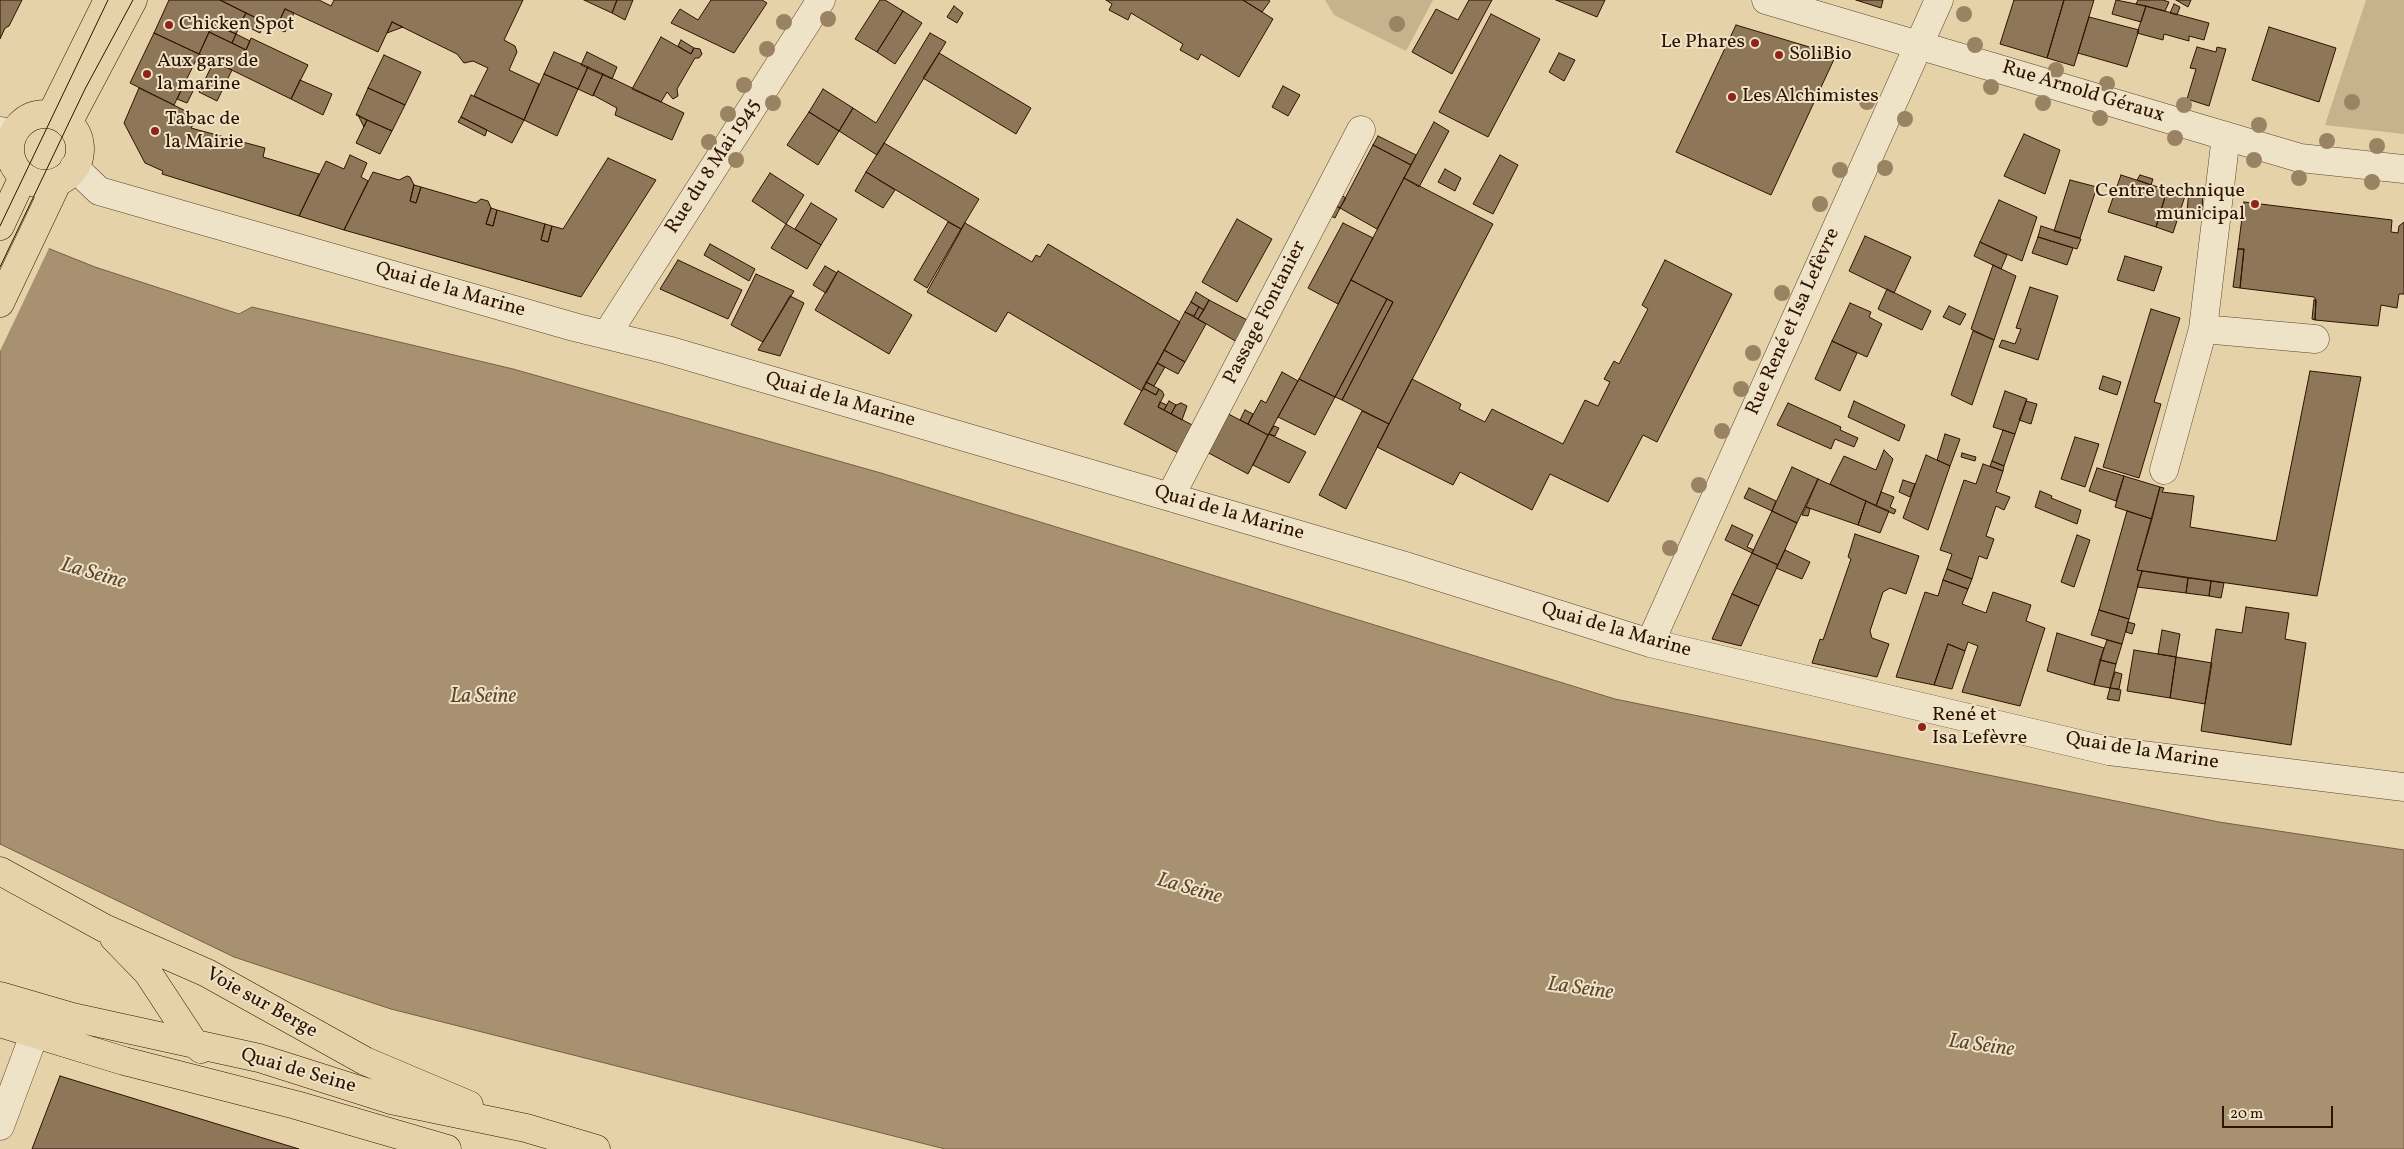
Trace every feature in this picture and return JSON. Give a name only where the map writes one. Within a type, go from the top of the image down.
[{"type":"main road","points":[[60,119],[108,0]]},
{"type":"main road","points":[[60,119],[133,0]]},
{"type":"main road","points":[[0,303],[40,218],[78,159],[78,140],[60,119],[29,118],[6,132],[10,145],[10,158],[15,168],[23,177],[40,184],[66,175]]},
{"type":"main road","points":[[6,214],[23,177]]},
{"type":"main road","name":"Voie sur Berge","points":[[0,871],[104,928],[207,973],[365,1060],[417,1095],[596,1149]]},
{"type":"main road","points":[[104,928],[148,973],[194,1043],[224,1066],[296,1105]]},
{"type":"main road","name":"Quai de Seine","points":[[0,996],[72,1018],[194,1043],[417,1095]]},
{"type":"main road","name":"Quai de Seine","points":[[0,1024],[124,1061],[296,1105],[447,1149]]},
{"type":"street","name":"Rue du 8 Mai 1945","points":[[607,334],[821,0]]},
{"type":"street","name":"Rue Arnold Géraux","points":[[1766,0],[2300,158],[2404,169]]},
{"type":"street","name":"Rue René et Isa Lefèvre","points":[[1650,643],[1939,0]]},
{"type":"street","name":"Passage Fontanier","points":[[1170,497],[1361,130]]},
{"type":"street","points":[[2164,470],[2203,329],[2226,136]]},
{"type":"street","name":"Quai de la Marine","points":[[66,175],[99,191],[565,324],[607,334],[1170,497],[1405,566],[1650,643],[2109,751],[2404,787]]},
{"type":"street","points":[[2203,329],[2315,340]]},
{"type":"street","points":[[0,1126],[34,1035]]},
{"type":"shaded area","points":[[1325,0],[1433,0],[1406,51],[1334,15]]},
{"type":"shaded area","points":[[2366,0],[2404,0],[2404,134],[2325,125]]},
{"type":"water","name":"La Seine","points":[[0,229],[95,267],[239,314],[252,307],[513,369],[881,473],[1615,699],[2219,822],[2404,850],[2404,1149],[945,1149],[391,1009],[234,957],[0,844]]},
{"type":"pier","points":[[0,226],[50,246],[0,351]]},
{"type":"building","points":[[0,0],[22,0],[0,39]]},
{"type":"building","points":[[169,0],[220,0],[246,13],[236,34],[213,24],[199,54],[154,33]]},
{"type":"building","points":[[220,0],[319,0],[331,6],[334,0],[523,0],[504,40],[515,46],[517,52],[509,70],[539,84],[524,120],[474,96],[488,68],[473,61],[464,63],[457,54],[392,22],[378,52],[285,9],[276,28]]},
{"type":"building","points":[[584,0],[617,0],[612,13]]},
{"type":"building","points":[[617,0],[633,0],[625,20],[612,13]]},
{"type":"building","points":[[711,0],[762,0],[767,3],[734,53],[671,23],[680,9],[698,20]]},
{"type":"building","points":[[880,0],[885,0],[903,11],[877,52],[855,39]]},
{"type":"building","points":[[1106,0],[1243,0],[1273,19],[1239,77],[1201,54],[1198,60],[1180,50],[1183,44],[1131,13],[1128,20],[1109,10],[1112,4]]},
{"type":"building","points":[[1243,0],[1268,0],[1270,1],[1262,12]]},
{"type":"building","points":[[1469,0],[1492,0],[1452,74],[1412,52],[1436,9],[1458,20]]},
{"type":"building","points":[[1556,0],[1605,0],[1597,17]]},
{"type":"building","points":[[1856,0],[1883,0],[1881,8]]},
{"type":"building","points":[[2014,0],[2064,0],[2047,58],[2000,44]]},
{"type":"building","points":[[2064,0],[2094,0],[2074,66],[2047,58]]},
{"type":"building","points":[[2116,0],[2146,6],[2141,22],[2112,14]]},
{"type":"building","points":[[2138,0],[2163,0],[2169,2],[2165,11],[2136,4]]},
{"type":"building","points":[[2176,0],[2191,0],[2188,7]]},
{"type":"building","points":[[2174,4],[2180,7],[2177,15],[2170,13]]},
{"type":"building","points":[[954,6],[963,13],[957,23],[947,17]]},
{"type":"building","points":[[2146,6],[2209,23],[2204,40],[2189,36],[2189,41],[2164,34],[2163,40],[2137,33]]},
{"type":"building","points":[[285,9],[294,13],[285,32],[276,28]]},
{"type":"building","points":[[903,11],[922,23],[895,64],[877,52]]},
{"type":"building","points":[[246,13],[265,22],[260,33],[246,26],[248,22],[242,19]]},
{"type":"building","points":[[1491,14],[1540,39],[1488,137],[1439,112]]},
{"type":"building","points":[[2089,17],[2139,30],[2127,67],[2078,53]]},
{"type":"building","points":[[392,22],[403,27],[387,33]]},
{"type":"building","points":[[213,24],[236,34],[232,43],[209,32]]},
{"type":"building","points":[[1736,25],[1836,55],[1771,195],[1676,152]]},
{"type":"building","points":[[2269,27],[2336,48],[2319,102],[2252,80]]},
{"type":"building","points":[[209,32],[246,50],[251,38],[308,65],[291,99],[199,54]]},
{"type":"building","points":[[154,33],[199,54],[174,105],[130,83]]},
{"type":"building","points":[[930,33],[946,42],[877,155],[839,131],[853,108],[876,123]]},
{"type":"building","points":[[236,34],[250,41],[246,50],[232,43]]},
{"type":"building","points":[[661,37],[691,54],[694,48],[700,49],[702,54],[699,58],[695,58],[677,89],[678,96],[673,99],[667,92],[661,102],[632,89]]},
{"type":"building","points":[[681,40],[694,48],[691,54],[678,46]]},
{"type":"building","points":[[2197,47],[2216,52],[2217,47],[2226,49],[2209,106],[2187,99],[2196,69],[2190,68]]},
{"type":"building","points":[[554,52],[588,67],[578,89],[544,74]]},
{"type":"building","points":[[587,52],[617,67],[612,79],[581,65]]},
{"type":"building","points":[[939,53],[1031,108],[1016,134],[923,78]]},
{"type":"building","points":[[1559,53],[1575,60],[1564,81],[1549,72]]},
{"type":"building","points":[[384,55],[421,72],[405,105],[368,88]]},
{"type":"building","points":[[214,61],[232,70],[217,101],[199,92]]},
{"type":"building","points":[[588,67],[603,74],[593,96],[578,89]]},
{"type":"building","points":[[544,74],[578,89],[557,136],[524,120]]},
{"type":"building","points":[[603,74],[684,113],[672,140],[615,115],[617,108],[593,95]]},
{"type":"building","points":[[186,80],[196,85],[187,103],[177,99]]},
{"type":"building","points":[[300,80],[332,94],[323,115],[291,99]]},
{"type":"building","points":[[1283,86],[1300,95],[1288,116],[1272,107]]},
{"type":"building","points":[[139,88],[198,117],[191,128],[265,148],[263,157],[319,174],[299,216],[162,174],[163,171],[145,163],[124,123]]},
{"type":"building","points":[[368,88],[405,105],[392,131],[356,115]]},
{"type":"building","points":[[823,89],[853,108],[839,131],[809,112]]},
{"type":"building","points":[[471,95],[524,120],[512,143],[461,117]]},
{"type":"building","points":[[809,112],[839,131],[818,165],[787,145]]},
{"type":"building","points":[[358,115],[367,120],[364,127]]},
{"type":"building","points":[[461,117],[487,130],[485,136],[458,122]]},
{"type":"building","points":[[367,120],[392,131],[380,154],[356,143]]},
{"type":"building","points":[[1434,122],[1449,131],[1419,187],[1404,178]]},
{"type":"building","points":[[2024,134],[2060,150],[2045,194],[2004,176]]},
{"type":"building","points":[[1378,136],[1416,155],[1411,165],[1373,145]]},
{"type":"building","points":[[884,143],[979,199],[961,229],[866,172]]},
{"type":"building","points":[[1373,145],[1411,165],[1377,229],[1340,208]]},
{"type":"building","points":[[350,155],[367,163],[361,177],[368,181],[344,230],[299,216],[326,161],[344,169]]},
{"type":"building","points":[[1500,155],[1518,165],[1493,214],[1473,204]]},
{"type":"building","points":[[608,158],[656,180],[581,297],[344,230],[373,172],[399,180],[407,176],[410,177],[414,185],[410,201],[416,203],[421,187],[476,203],[481,199],[488,201],[491,208],[486,224],[493,226],[497,210],[545,224],[541,240],[548,242],[552,226],[563,229]]},
{"type":"building","points":[[1445,169],[1461,178],[1455,191],[1438,182]]},
{"type":"building","points":[[866,172],[895,190],[883,208],[855,191]]},
{"type":"building","points":[[770,173],[804,195],[786,224],[752,201]]},
{"type":"building","points":[[2121,175],[2167,190],[2156,227],[2108,212]]},
{"type":"building","points":[[2140,175],[2153,179],[2151,185],[2137,180]]},
{"type":"building","points":[[1404,178],[1493,224],[1389,424],[1342,400],[1393,302],[1351,280]]},
{"type":"building","points":[[2070,180],[2097,187],[2080,238],[2054,231]]},
{"type":"building","points":[[414,185],[421,187],[416,203],[410,201]]},
{"type":"building","points":[[2189,189],[2203,190],[2202,214],[2187,212]]},
{"type":"building","points":[[2167,190],[2185,196],[2173,233],[2156,227]]},
{"type":"building","points":[[1336,192],[1346,198],[1340,208],[1330,203]]},
{"type":"building","points":[[1999,200],[2037,217],[2022,261],[1980,242]]},
{"type":"building","points":[[2244,202],[2392,220],[2391,232],[2398,233],[2399,226],[2404,222],[2404,294],[2399,294],[2397,308],[2381,305],[2378,326],[2315,320],[2316,300],[2314,297],[2240,288],[2244,249],[2238,249]]},
{"type":"building","points":[[811,203],[837,219],[821,245],[795,229]]},
{"type":"building","points":[[1330,203],[1340,208],[1335,218],[1325,213]]},
{"type":"building","points":[[491,208],[497,210],[493,226],[486,224]]},
{"type":"building","points":[[1237,219],[1272,239],[1237,302],[1202,282]]},
{"type":"building","points":[[948,222],[961,229],[927,288],[914,280]]},
{"type":"building","points":[[965,223],[1032,262],[1036,255],[1040,257],[1048,244],[1180,322],[1142,391],[1008,312],[996,332],[927,292]]},
{"type":"building","points":[[1343,223],[1373,238],[1338,304],[1308,288]]},
{"type":"building","points":[[545,224],[552,226],[548,242],[541,240]]},
{"type":"building","points":[[786,224],[821,245],[807,269],[771,248]]},
{"type":"building","points":[[2041,226],[2081,239],[2077,249],[2038,237]]},
{"type":"building","points":[[1865,236],[1911,257],[1894,293],[1849,271]]},
{"type":"building","points":[[2038,237],[2073,248],[2067,265],[2032,253]]},
{"type":"building","points":[[1980,242],[2007,255],[2001,269],[1974,256]]},
{"type":"building","points":[[710,244],[755,269],[749,281],[704,255]]},
{"type":"building","points":[[2238,249],[2244,249],[2240,288],[2233,287]]},
{"type":"building","points":[[2125,256],[2162,267],[2154,291],[2117,280]]},
{"type":"building","points":[[678,260],[742,290],[728,319],[660,289]]},
{"type":"building","points":[[1665,260],[1732,294],[1657,442],[1643,435],[1608,502],[1550,474],[1532,510],[1460,472],[1453,485],[1377,447],[1412,379],[1461,404],[1459,409],[1485,422],[1492,409],[1563,444],[1585,400],[1598,406],[1610,382],[1604,379],[1614,361],[1619,364],[1648,309],[1642,305]]},
{"type":"building","points":[[1993,265],[2016,276],[1994,340],[1971,329]]},
{"type":"building","points":[[825,266],[837,273],[826,293],[813,285]]},
{"type":"building","points":[[838,271],[912,315],[889,354],[815,310]]},
{"type":"building","points":[[756,274],[794,291],[763,342],[731,325]]},
{"type":"building","points":[[1351,280],[1387,299],[1335,397],[1299,379]]},
{"type":"building","points":[[2030,287],[2058,296],[2038,360],[1999,347],[2002,340],[2015,344],[2021,329],[2016,328]]},
{"type":"building","points":[[1887,289],[1931,311],[1922,330],[1878,309]]},
{"type":"building","points":[[1196,292],[1209,300],[1204,310],[1191,302]]},
{"type":"building","points":[[790,296],[804,303],[780,356],[758,350]]},
{"type":"building","points":[[1387,299],[1393,302],[1342,400],[1335,397]]},
{"type":"building","points":[[1209,300],[1249,321],[1237,342],[1198,319]]},
{"type":"building","points":[[2314,300],[2316,300],[2315,320],[2312,319]]},
{"type":"building","points":[[1191,302],[1199,307],[1194,316],[1185,312]]},
{"type":"building","points":[[1850,303],[1871,312],[1869,317],[1882,324],[1867,357],[1832,341]]},
{"type":"building","points":[[1949,306],[1966,314],[1960,325],[1943,317]]},
{"type":"building","points":[[1199,307],[1204,310],[1198,319],[1194,316]]},
{"type":"building","points":[[2151,309],[2180,318],[2154,402],[2161,404],[2139,478],[2103,467]]},
{"type":"building","points":[[1185,312],[1206,324],[1185,362],[1164,350]]},
{"type":"building","points":[[1973,331],[1994,340],[1972,405],[1951,395]]},
{"type":"building","points":[[1832,341],[1857,353],[1840,391],[1815,379]]},
{"type":"building","points":[[1164,350],[1185,362],[1178,374],[1157,363]]},
{"type":"building","points":[[1157,363],[1165,367],[1154,386],[1146,382]]},
{"type":"building","points":[[2310,371],[2361,377],[2317,596],[2137,570],[2160,487],[2164,488],[2162,492],[2194,496],[2190,527],[2276,541]]},
{"type":"building","points":[[1282,372],[1298,381],[1268,435],[1248,424],[1261,400],[1266,403]]},
{"type":"building","points":[[2103,376],[2121,382],[2117,395],[2099,389]]},
{"type":"building","points":[[1299,379],[1335,397],[1315,435],[1278,417]]},
{"type":"building","points":[[1146,382],[1159,389],[1156,395],[1143,388]]},
{"type":"building","points":[[1143,388],[1156,395],[1159,389],[1162,391],[1164,395],[1158,407],[1196,427],[1182,455],[1124,424]]},
{"type":"building","points":[[2005,391],[2027,399],[2015,434],[1993,427]]},
{"type":"building","points":[[1169,401],[1176,405],[1171,414],[1164,410]]},
{"type":"building","points":[[1854,401],[1905,425],[1899,441],[1848,417]]},
{"type":"building","points":[[2026,401],[2037,404],[2031,424],[2019,420]]},
{"type":"building","points":[[1160,402],[1167,405],[1164,410],[1158,407]]},
{"type":"building","points":[[1181,403],[1187,406],[1182,420],[1171,414],[1176,405]]},
{"type":"building","points":[[1788,403],[1841,427],[1840,430],[1858,438],[1854,447],[1835,439],[1831,449],[1777,425]]},
{"type":"building","points":[[1245,410],[1253,414],[1248,424],[1240,420]]},
{"type":"building","points":[[1223,411],[1268,435],[1248,474],[1203,450]]},
{"type":"building","points":[[1362,411],[1389,424],[1346,509],[1319,495]]},
{"type":"building","points":[[1274,426],[1279,428],[1275,436],[1269,434]]},
{"type":"building","points":[[2003,430],[2015,434],[2004,466],[1992,461]]},
{"type":"building","points":[[1269,434],[1306,452],[1289,483],[1253,465]]},
{"type":"building","points":[[1945,434],[1960,439],[1950,466],[1937,460]]},
{"type":"building","points":[[2075,437],[2099,444],[2085,487],[2061,479]]},
{"type":"building","points":[[1884,450],[1893,459],[1876,506],[1830,484],[1844,456],[1876,470]]},
{"type":"building","points":[[1962,453],[1976,457],[1975,461],[1961,457]]},
{"type":"building","points":[[1926,455],[1950,466],[1928,530],[1903,518]]},
{"type":"building","points":[[1992,461],[2004,466],[2003,471],[1990,466]]},
{"type":"building","points":[[1983,464],[2003,471],[1996,492],[2010,497],[2004,510],[1996,506],[1986,536],[1994,539],[1987,559],[1979,556],[1972,579],[1947,569],[1952,554],[1940,550],[1964,480],[1976,484]]},
{"type":"building","points":[[1792,467],[1818,479],[1797,523],[1772,511]]},
{"type":"building","points":[[2097,468],[2124,476],[2116,501],[2089,491]]},
{"type":"building","points":[[2124,476],[2160,487],[2152,519],[2115,507]]},
{"type":"building","points":[[1818,479],[1866,501],[1858,525],[1806,507]]},
{"type":"building","points":[[1903,480],[1915,484],[1910,497],[1899,492]]},
{"type":"building","points":[[1749,488],[1776,501],[1772,511],[1744,498]]},
{"type":"building","points":[[2040,491],[2052,496],[2051,498],[2081,510],[2077,524],[2035,507]]},
{"type":"building","points":[[1881,492],[1894,497],[1890,507],[1896,510],[1894,514],[1876,506]]},
{"type":"building","points":[[1866,501],[1889,511],[1880,533],[1858,525]]},
{"type":"building","points":[[1806,507],[1810,509],[1808,516],[1802,515]]},
{"type":"building","points":[[1772,511],[1797,523],[1778,565],[1752,553]]},
{"type":"building","points":[[2127,511],[2152,519],[2137,570],[2142,571],[2129,619],[2099,610]]},
{"type":"building","points":[[1732,525],[1753,535],[1747,547],[1754,550],[1752,553],[1725,540]]},
{"type":"building","points":[[1855,534],[1919,556],[1906,594],[1890,588],[1883,592],[1870,631],[1872,638],[1889,644],[1877,677],[1812,663],[1820,639],[1823,640],[1851,559],[1848,557]]},
{"type":"building","points":[[2077,535],[2090,540],[2074,587],[2061,582]]},
{"type":"building","points":[[1785,550],[1810,562],[1802,579],[1776,568]]},
{"type":"building","points":[[1752,553],[1778,565],[1759,606],[1732,594]]},
{"type":"building","points":[[1947,569],[1972,579],[1968,589],[1943,580]]},
{"type":"building","points":[[2142,571],[2188,578],[2186,593],[2137,587]]},
{"type":"building","points":[[2188,578],[2211,581],[2209,596],[2186,593]]},
{"type":"building","points":[[1943,580],[1968,589],[1962,604],[1986,613],[1993,592],[2031,605],[2026,621],[2045,628],[2020,706],[1962,692],[1978,646],[1968,642],[1965,651],[1948,644],[1934,685],[1896,677],[1925,592],[1938,596]]},
{"type":"building","points":[[2211,581],[2224,583],[2221,598],[2209,596]]},
{"type":"building","points":[[1732,594],[1759,606],[1741,646],[1712,639]]},
{"type":"building","points":[[2246,607],[2289,613],[2285,639],[2306,643],[2291,745],[2201,731],[2216,629],[2242,633]]},
{"type":"building","points":[[2099,610],[2129,619],[2122,644],[2091,635]]},
{"type":"building","points":[[2128,622],[2135,624],[2132,634],[2126,632]]},
{"type":"building","points":[[2162,630],[2180,634],[2176,657],[2158,654]]},
{"type":"building","points":[[2057,633],[2104,648],[2094,685],[2047,671]]},
{"type":"building","points":[[2107,640],[2122,644],[2116,664],[2100,660]]},
{"type":"building","points":[[1948,644],[1965,651],[1952,689],[1934,685]]},
{"type":"building","points":[[2134,650],[2176,657],[2170,698],[2127,691]]},
{"type":"building","points":[[2176,657],[2212,663],[2205,704],[2170,698]]},
{"type":"building","points":[[2100,660],[2116,664],[2110,688],[2094,685]]},
{"type":"building","points":[[2115,672],[2122,674],[2119,689],[2110,688]]},
{"type":"building","points":[[2110,688],[2121,690],[2119,701],[2107,699]]},
{"type":"building","points":[[60,1076],[299,1149],[32,1149]]},
{"type":"tram line","points":[[0,226],[108,0]]},
{"type":"tram line","points":[[0,267],[85,89],[133,0]]},
{"type":"place","name":"Chicken Spot","points":[[169,25]]},
{"type":"place","name":"Le Phares","points":[[1755,43]]},
{"type":"place","name":"SoliBio","points":[[1779,55]]},
{"type":"place","name":"Aux gars de la marine","points":[[147,74]]},
{"type":"place","name":"Les Alchimistes","points":[[1732,97]]},
{"type":"place","name":"Tabac de la Mairie","points":[[155,131]]},
{"type":"place","name":"Centre technique municipal","points":[[2255,204]]},
{"type":"place","name":"René et Isa Lefèvre","points":[[1922,727]]}]
